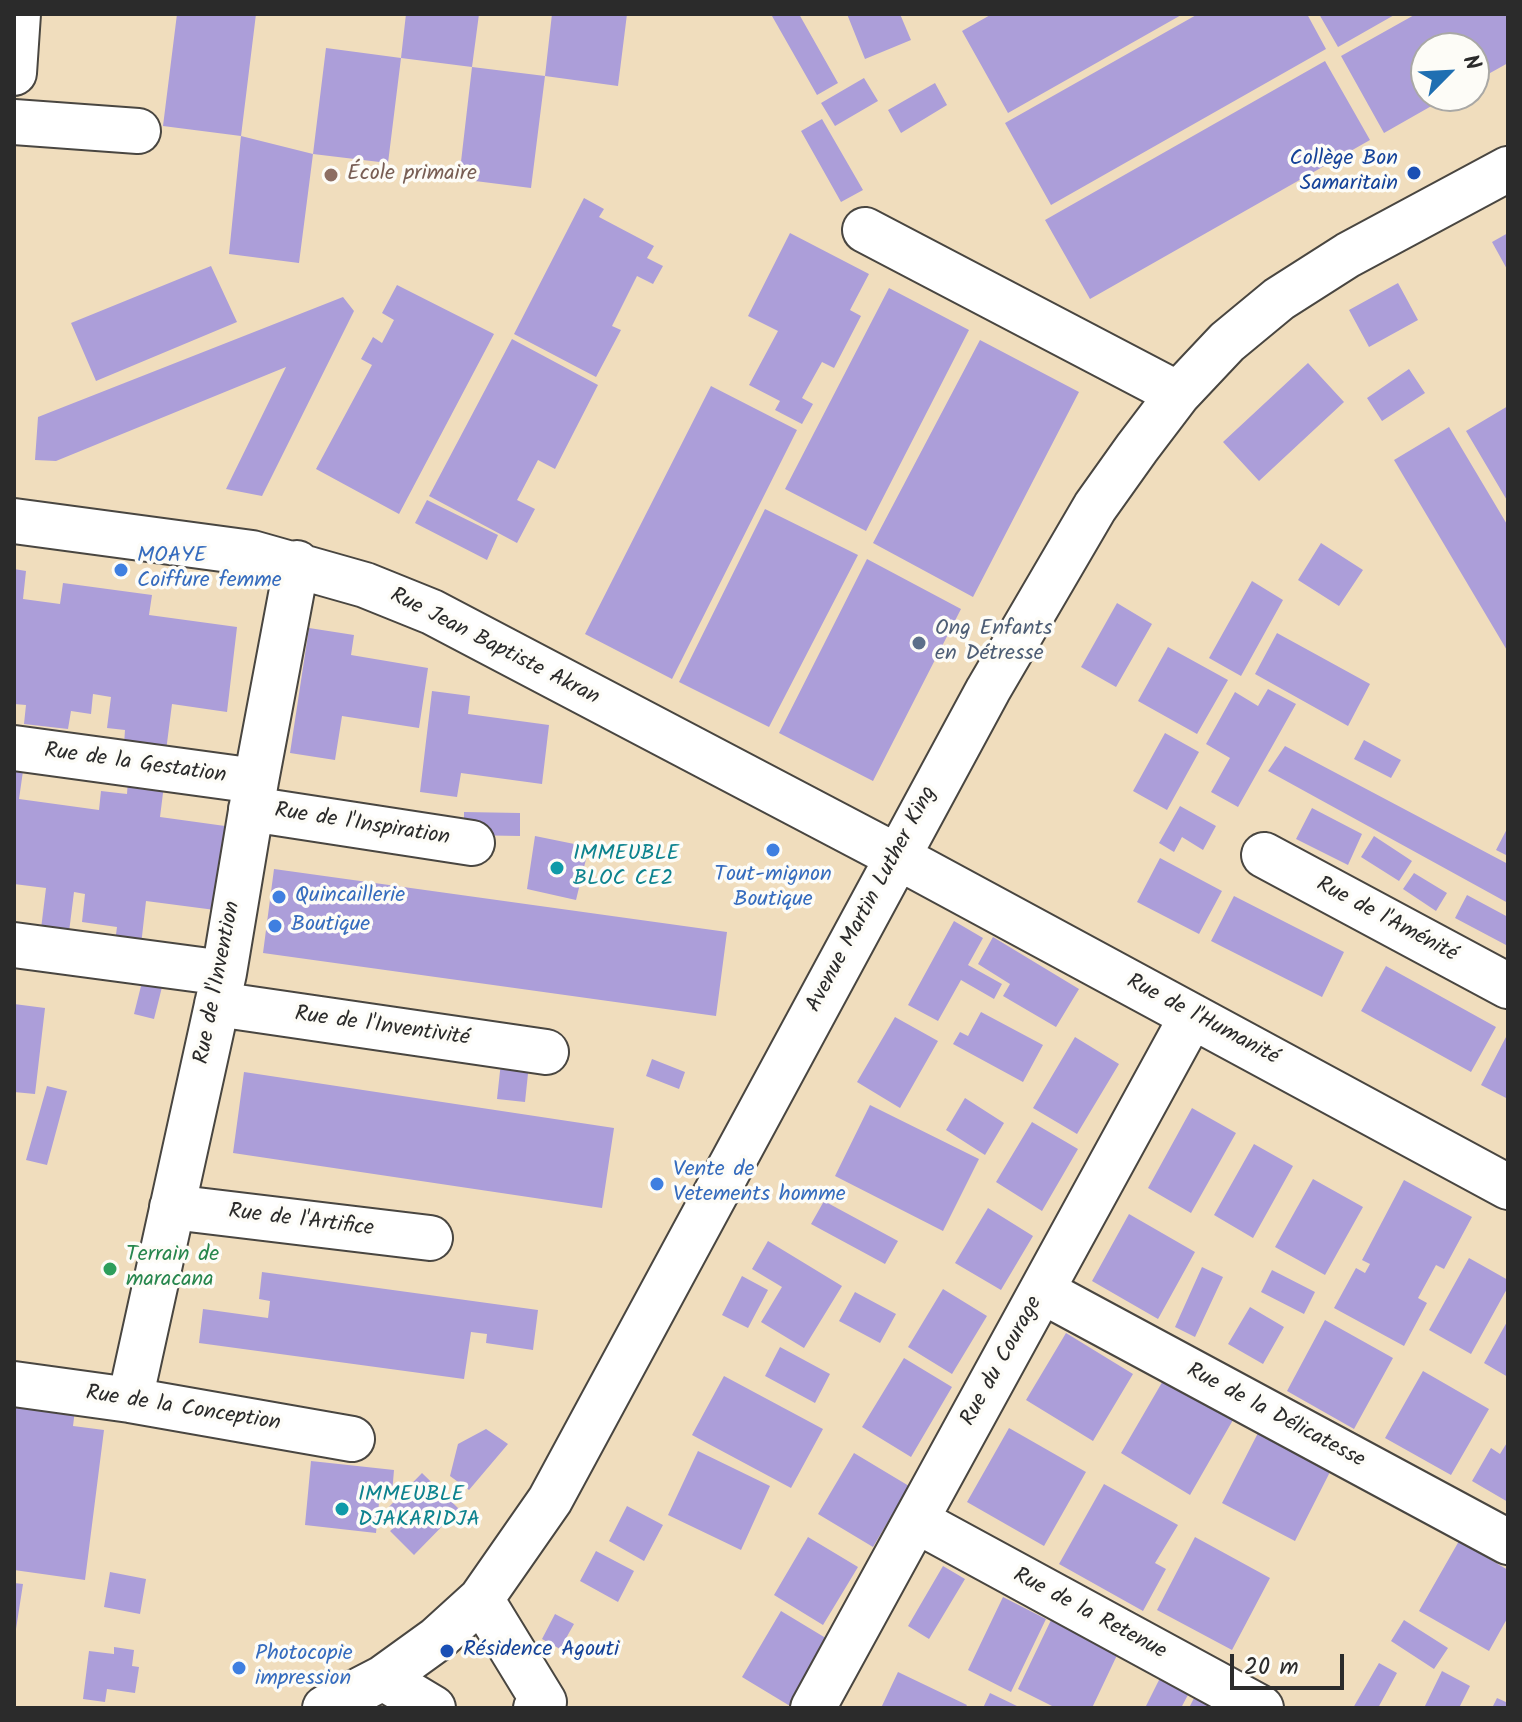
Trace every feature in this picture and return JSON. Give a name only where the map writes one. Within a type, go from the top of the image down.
[{"type":"street","points":[[14,73],[18,14]]},
{"type":"street","points":[[14,122],[138,131]]},
{"type":"street","name":"Avenue Martin Luther King","points":[[325,1708],[383,1678],[437,1639],[481,1599],[550,1500],[988,690],[1095,507],[1178,394],[1227,342],[1279,299],[1348,255],[1508,169]]},
{"type":"street","points":[[865,230],[1178,394]]},
{"type":"street","name":"Rue Jean Baptiste Akran","points":[[14,521],[252,553],[297,563],[365,585],[432,612],[896,856]]},
{"type":"street","name":"Rue de l'Invention","points":[[130,1400],[220,988],[297,563]]},
{"type":"street","name":"Rue de la Gestation","points":[[14,748],[253,795]]},
{"type":"street","name":"Rue de l'Inspiration","points":[[253,795],[472,843]]},
{"type":"street","name":"Rue de l'Aménité","points":[[1264,855],[1508,986]]},
{"type":"street","name":"Rue de l'Humanité","points":[[896,856],[1508,1187]]},
{"type":"street","name":"Rue de l'Inventivité","points":[[14,945],[546,1052]]},
{"type":"street","name":"Rue du Courage","points":[[813,1708],[1192,1016]]},
{"type":"street","name":"Rue de l'Artifice","points":[[172,1207],[430,1238]]},
{"type":"street","name":"Rue de la Délicatesse","points":[[1042,1291],[1508,1542]]},
{"type":"street","name":"Rue de la Conception","points":[[14,1384],[130,1400],[352,1439]]},
{"type":"street","name":"Rue de la Retenue","points":[[917,1521],[1261,1708]]},
{"type":"street","points":[[481,1599],[544,1702],[536,1708]]},
{"type":"street","points":[[383,1678],[433,1708]]},
{"type":"building","points":[[177,14],[256,14],[241,136],[163,126]]},
{"type":"building","points":[[406,14],[479,14],[472,67],[401,58]]},
{"type":"building","points":[[552,14],[627,14],[618,86],[545,76]]},
{"type":"building","points":[[799,14],[838,83],[817,95],[772,16]]},
{"type":"building","points":[[847,14],[900,14],[911,40],[865,59]]},
{"type":"building","points":[[992,14],[1183,14],[1008,113],[962,31]]},
{"type":"building","points":[[1198,14],[1307,14],[1326,49],[1051,205],[1005,123]]},
{"type":"building","points":[[1319,14],[1396,14],[1338,47]]},
{"type":"building","points":[[1416,14],[1508,14],[1508,63],[1490,73],[1490,32],[1410,32],[1410,112],[1421,112],[1384,133],[1341,56]]},
{"type":"building","points":[[326,48],[401,58],[388,163],[313,154]]},
{"type":"building","points":[[1325,61],[1370,140],[1090,299],[1045,220]]},
{"type":"building","points":[[472,67],[545,76],[531,188],[459,179]]},
{"type":"building","points":[[864,78],[878,101],[835,126],[821,103]]},
{"type":"building","points":[[935,83],[947,105],[901,133],[888,110]]},
{"type":"building","points":[[822,119],[863,190],[841,202],[801,131]]},
{"type":"building","points":[[241,136],[313,154],[299,263],[229,254]]},
{"type":"building","points":[[584,198],[604,209],[599,217],[654,246],[647,258],[663,266],[653,284],[637,276],[612,326],[621,330],[596,377],[514,334]]},
{"type":"building","points":[[790,233],[869,274],[850,310],[861,316],[834,368],[822,362],[802,398],[813,404],[802,424],[775,410],[780,401],[749,385],[778,331],[748,316]]},
{"type":"building","points":[[1508,233],[1508,271],[1492,242]]},
{"type":"building","points":[[211,266],[237,322],[96,381],[71,323]]},
{"type":"building","points":[[1398,283],[1418,320],[1369,347],[1349,310]]},
{"type":"building","points":[[397,285],[494,334],[399,514],[316,469],[372,365],[361,359],[373,337],[382,343],[394,320],[382,313]]},
{"type":"building","points":[[889,288],[969,330],[866,531],[785,489]]},
{"type":"building","points":[[343,297],[354,311],[262,496],[226,489],[286,367],[56,461],[35,460],[38,417]]},
{"type":"building","points":[[512,339],[598,385],[555,469],[538,460],[517,500],[535,509],[517,543],[429,496]]},
{"type":"building","points":[[980,340],[1079,392],[973,597],[873,543]]},
{"type":"building","points":[[1308,363],[1344,402],[1259,481],[1223,442]]},
{"type":"building","points":[[1409,369],[1425,393],[1382,421],[1367,398]]},
{"type":"building","points":[[711,386],[797,430],[672,679],[585,634]]},
{"type":"building","points":[[1508,406],[1508,502],[1466,431]]},
{"type":"building","points":[[1449,427],[1508,526],[1508,652],[1394,460]]},
{"type":"building","points":[[427,500],[498,535],[487,560],[415,523]]},
{"type":"building","points":[[765,509],[858,555],[769,727],[679,682]]},
{"type":"building","points":[[1321,543],[1363,570],[1339,606],[1298,580]]},
{"type":"building","points":[[867,559],[961,609],[873,781],[779,733]]},
{"type":"building","points":[[14,569],[26,571],[23,599],[60,604],[63,583],[152,595],[149,615],[237,627],[227,712],[172,704],[166,751],[124,745],[125,730],[107,728],[111,697],[93,694],[91,714],[71,711],[68,729],[24,724],[26,705],[14,704]]},
{"type":"building","points":[[1252,581],[1283,600],[1241,676],[1209,658]]},
{"type":"building","points":[[1117,603],[1152,624],[1116,687],[1081,667]]},
{"type":"building","points":[[309,628],[354,635],[351,655],[428,668],[419,728],[342,716],[335,760],[290,753]]},
{"type":"building","points":[[1277,633],[1370,684],[1348,726],[1255,674]]},
{"type":"building","points":[[1168,647],[1228,680],[1197,734],[1138,701]]},
{"type":"building","points":[[1268,689],[1296,704],[1238,807],[1211,792],[1230,758],[1206,744],[1235,692],[1258,706]]},
{"type":"building","points":[[432,691],[470,696],[468,714],[549,725],[542,784],[461,773],[457,797],[420,792]]},
{"type":"building","points":[[1165,733],[1199,752],[1167,810],[1133,791]]},
{"type":"building","points":[[1364,740],[1401,760],[1391,778],[1354,759]]},
{"type":"building","points":[[1285,746],[1508,864],[1508,903],[1268,771]]},
{"type":"building","points":[[14,770],[23,771],[19,799],[99,810],[101,791],[127,794],[128,780],[164,785],[160,817],[225,826],[215,910],[146,901],[141,945],[115,942],[117,927],[82,922],[85,894],[74,892],[69,932],[41,929],[46,888],[14,884]]},
{"type":"building","points":[[1180,806],[1216,826],[1203,850],[1182,837],[1174,852],[1159,843]]},
{"type":"building","points":[[1312,808],[1362,834],[1348,865],[1296,839]]},
{"type":"building","points":[[464,812],[520,813],[520,836],[464,835]]},
{"type":"building","points":[[1508,827],[1508,856],[1496,850]]},
{"type":"building","name":"IMMEUBLE BLOC CE2","points":[[535,836],[589,847],[576,900],[527,889]]},
{"type":"building","points":[[1374,836],[1412,861],[1399,881],[1361,857]]},
{"type":"building","points":[[1160,858],[1222,891],[1199,934],[1137,902]]},
{"type":"building","points":[[274,869],[727,932],[716,1016],[263,953]]},
{"type":"building","points":[[1414,873],[1447,893],[1436,911],[1403,889]]},
{"type":"building","points":[[1467,895],[1508,917],[1506,945],[1455,918]]},
{"type":"building","points":[[1234,896],[1344,952],[1322,997],[1211,941]]},
{"type":"building","points":[[954,921],[983,938],[968,965],[1002,984],[994,999],[961,980],[938,1021],[908,1005]]},
{"type":"building","points":[[993,937],[1079,989],[1056,1027],[1003,996],[1010,984],[978,964]]},
{"type":"building","points":[[1386,966],[1496,1027],[1471,1072],[1361,1011]]},
{"type":"building","points":[[142,982],[162,987],[154,1019],[134,1014]]},
{"type":"building","points":[[14,1004],[45,1008],[35,1094],[14,1092]]},
{"type":"building","points":[[981,1012],[1043,1045],[1023,1082],[953,1044],[960,1032],[968,1036]]},
{"type":"building","points":[[895,1017],[938,1041],[900,1108],[857,1082]]},
{"type":"building","points":[[1075,1037],[1119,1064],[1077,1134],[1033,1108]]},
{"type":"building","points":[[1508,1038],[1508,1099],[1481,1085]]},
{"type":"building","points":[[652,1059],[685,1072],[679,1089],[646,1076]]},
{"type":"building","points":[[501,1062],[529,1064],[525,1102],[497,1099]]},
{"type":"building","points":[[244,1072],[614,1128],[602,1208],[233,1153]]},
{"type":"building","points":[[47,1086],[67,1091],[47,1165],[26,1160]]},
{"type":"building","points":[[965,1098],[1004,1123],[985,1155],[946,1130]]},
{"type":"building","points":[[870,1105],[979,1159],[943,1231],[835,1176]]},
{"type":"building","points":[[1192,1108],[1236,1133],[1191,1213],[1148,1188]]},
{"type":"building","points":[[1032,1122],[1078,1149],[1042,1211],[996,1182]]},
{"type":"building","points":[[1254,1144],[1293,1166],[1253,1238],[1214,1215]]},
{"type":"building","points":[[1313,1179],[1363,1207],[1325,1275],[1275,1247]]},
{"type":"building","points":[[1404,1180],[1472,1217],[1444,1269],[1436,1265],[1418,1298],[1427,1303],[1404,1346],[1334,1308],[1356,1268],[1365,1273],[1370,1264],[1362,1260]]},
{"type":"building","points":[[824,1201],[898,1241],[885,1264],[811,1224]]},
{"type":"building","points":[[988,1208],[1033,1236],[1001,1290],[955,1263]]},
{"type":"building","points":[[1129,1214],[1195,1252],[1158,1319],[1092,1281]]},
{"type":"building","points":[[768,1241],[842,1286],[804,1348],[761,1322],[782,1287],[752,1269]]},
{"type":"building","points":[[1469,1258],[1508,1280],[1508,1287],[1471,1354],[1429,1330]]},
{"type":"building","points":[[1202,1267],[1223,1277],[1195,1337],[1175,1327]]},
{"type":"building","points":[[1272,1270],[1315,1292],[1304,1314],[1261,1292]]},
{"type":"building","points":[[262,1272],[538,1310],[533,1350],[486,1343],[487,1334],[471,1332],[464,1379],[199,1343],[203,1309],[268,1318],[270,1301],[259,1299]]},
{"type":"building","points":[[742,1276],[768,1290],[748,1328],[722,1315]]},
{"type":"building","points":[[943,1289],[987,1316],[952,1374],[908,1347]]},
{"type":"building","points":[[855,1292],[896,1314],[880,1343],[839,1321]]},
{"type":"building","points":[[1250,1307],[1284,1327],[1263,1364],[1228,1344]]},
{"type":"building","points":[[1325,1320],[1393,1358],[1354,1429],[1287,1391]]},
{"type":"building","points":[[1508,1320],[1508,1377],[1484,1363]]},
{"type":"building","points":[[1066,1333],[1133,1374],[1093,1441],[1026,1400]]},
{"type":"building","points":[[780,1347],[830,1374],[815,1403],[765,1376]]},
{"type":"building","points":[[904,1358],[952,1387],[911,1457],[862,1427]]},
{"type":"building","points":[[1423,1371],[1489,1409],[1451,1475],[1385,1438]]},
{"type":"building","points":[[724,1376],[823,1429],[791,1488],[692,1435]]},
{"type":"building","points":[[1164,1379],[1233,1420],[1190,1495],[1121,1453]]},
{"type":"building","points":[[17,1403],[75,1410],[73,1426],[104,1430],[85,1580],[14,1570],[14,1418]]},
{"type":"building","points":[[1009,1428],[1086,1472],[1044,1546],[967,1502]]},
{"type":"building","points":[[486,1429],[508,1444],[469,1490],[450,1476],[458,1444]]},
{"type":"building","points":[[1258,1433],[1331,1470],[1295,1541],[1222,1503]]},
{"type":"building","points":[[1508,1441],[1508,1502],[1472,1481],[1491,1448],[1500,1454]]},
{"type":"building","points":[[698,1451],[770,1486],[741,1550],[668,1515]]},
{"type":"building","points":[[854,1453],[909,1486],[873,1547],[818,1514]]},
{"type":"building","name":"IMMEUBLE DJAKARIDJA","points":[[311,1461],[394,1470],[392,1494],[380,1493],[376,1533],[305,1525]]},
{"type":"building","points":[[422,1473],[459,1509],[414,1555],[390,1531],[397,1525],[384,1512]]},
{"type":"building","points":[[1104,1484],[1178,1525],[1155,1563],[1166,1569],[1143,1611],[1059,1564]]},
{"type":"building","points":[[627,1506],[663,1525],[644,1561],[609,1541]]},
{"type":"building","points":[[808,1537],[858,1567],[823,1625],[774,1595]]},
{"type":"building","points":[[1195,1537],[1270,1578],[1232,1650],[1157,1610]]},
{"type":"building","points":[[1459,1541],[1508,1570],[1508,1617],[1489,1651],[1419,1611]]},
{"type":"building","points":[[596,1551],[634,1571],[618,1602],[580,1581]]},
{"type":"building","points":[[943,1566],[965,1579],[929,1639],[908,1626]]},
{"type":"building","points":[[110,1572],[146,1579],[140,1614],[104,1607]]},
{"type":"building","points":[[14,1583],[23,1584],[16,1629],[14,1629]]},
{"type":"building","points":[[1003,1597],[1046,1619],[1011,1692],[968,1670]]},
{"type":"building","points":[[781,1611],[829,1640],[790,1706],[742,1677]]},
{"type":"building","points":[[555,1614],[574,1624],[560,1649],[542,1639]]},
{"type":"building","points":[[1052,1618],[1119,1651],[1092,1708],[1056,1708],[1018,1689]]},
{"type":"building","points":[[1404,1620],[1448,1648],[1434,1669],[1391,1641]]},
{"type":"building","points":[[114,1647],[134,1650],[132,1666],[139,1667],[135,1693],[107,1689],[105,1702],[83,1699],[89,1651],[114,1654]]},
{"type":"building","points":[[1379,1663],[1397,1673],[1378,1708],[1353,1708]]},
{"type":"building","points":[[1442,1671],[1470,1686],[1459,1708],[1424,1708]]},
{"type":"building","points":[[898,1672],[967,1705],[965,1708],[881,1708]]},
{"type":"building","points":[[1161,1676],[1190,1691],[1181,1708],[1145,1708]]},
{"type":"building","points":[[1199,1688],[1240,1708],[1189,1708]]},
{"type":"building","points":[[990,1693],[1021,1708],[983,1708]]},
{"type":"building","points":[[1497,1698],[1508,1703],[1508,1708],[1492,1708]]},
{"type":"place","name":"Collège Bon Samaritain","points":[[1414,173]]},
{"type":"place","name":"École primaire","points":[[331,175]]},
{"type":"place","name":"MOAYE Coiffure femme","points":[[121,570]]},
{"type":"place","name":"Ong Enfants en Détresse","points":[[919,643]]},
{"type":"place","name":"Tout-mignon Boutique","points":[[773,850]]},
{"type":"place","name":"IMMEUBLE BLOC CE2","points":[[557,868]]},
{"type":"place","name":"Quincaillerie","points":[[279,897]]},
{"type":"place","name":"Boutique","points":[[275,926]]},
{"type":"place","name":"Vente de Vetements homme","points":[[657,1184]]},
{"type":"place","name":"Terrain de maracana","points":[[110,1269]]},
{"type":"place","name":"IMMEUBLE DJAKARIDJA","points":[[342,1509]]},
{"type":"place","name":"Résidence Agouti","points":[[447,1651]]},
{"type":"place","name":"Photocopie impression","points":[[239,1668]]}]
